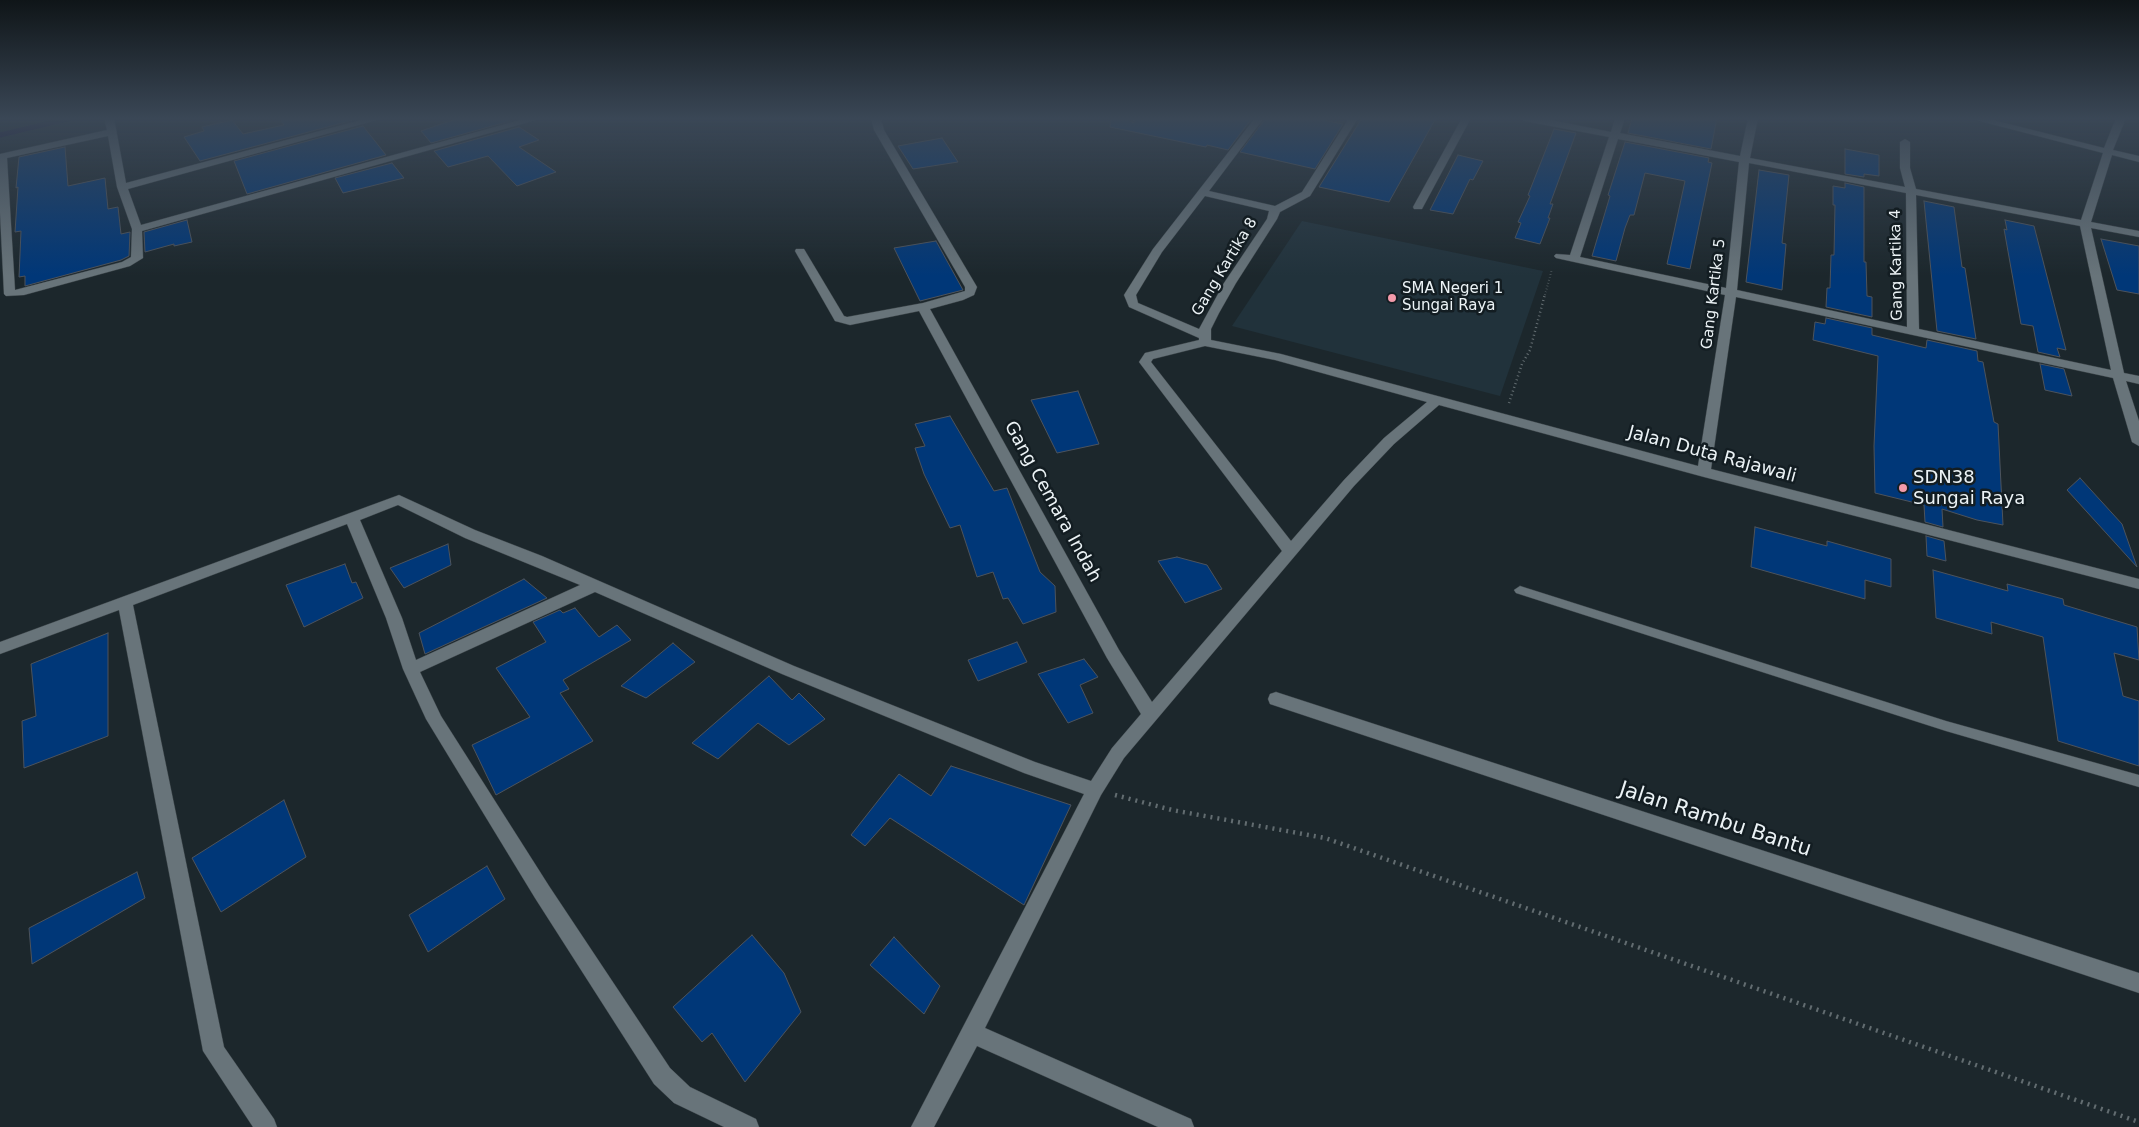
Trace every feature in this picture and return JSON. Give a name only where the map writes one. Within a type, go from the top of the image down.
[{"type":"street","points":[[1,171],[5,290],[10,294],[24,292],[126,264],[137,258],[137,229],[122,187],[119,171]]},
{"type":"street","points":[[122,187],[183,171]]},
{"type":"street","points":[[137,229],[349,171]]},
{"type":"street","points":[[800,251],[839,318],[844,320],[850,321],[924,307],[959,298],[970,293],[971,287],[903,171]]},
{"type":"street","points":[[1204,339],[1133,305],[1130,295],[1157,251],[1221,171]]},
{"type":"street","name":"Gang Kartika 8","points":[[1204,339],[1205,329],[1217,305],[1272,219],[1275,210],[1306,194],[1321,171]]},
{"type":"street","points":[[1418,207],[1438,171]]},
{"type":"street","points":[[1574,259],[1603,171]]},
{"type":"street","name":"Gang Kartika 5","points":[[1704,472],[1731,292],[1743,171]]},
{"type":"street","points":[[1797,171],[2139,234]]},
{"type":"street","name":"Gang Kartika 4","points":[[1906,171],[1911,191],[1913,332]]},
{"type":"street","points":[[2102,171],[2085,224],[2118,375],[2139,442]]},
{"type":"street","name":"Gang Kartika 8","points":[[1204,193],[1266,206],[1275,210]]},
{"type":"street","points":[[1560,256],[2139,380]]},
{"type":"street","name":"Gang Cemara Indah","points":[[924,307],[1113,654],[1150,714]]},
{"type":"street","points":[[1204,339],[1149,356],[1145,362],[1291,552]]},
{"type":"street","name":"Jalan Duta Rajawali","points":[[1204,339],[1704,472],[2139,584]]},
{"type":"street","points":[[922,1127],[972,1033],[1095,790],[1118,752],[1373,456],[1436,401]]},
{"type":"street","points":[[0,648],[399,500],[470,534],[595,585],[712,638],[1030,768],[1095,790]]},
{"type":"street","points":[[352,518],[394,618],[411,669],[434,719],[479,794],[662,1076],[682,1095],[748,1127]]},
{"type":"street","points":[[411,669],[595,585]]},
{"type":"street","points":[[125,601],[214,1051],[266,1127]]},
{"type":"street","name":"Jalan Rambu Bantu","points":[[1276,699],[2139,983]]},
{"type":"street","points":[[972,1033],[1183,1127]]},
{"type":"lane","points":[[1520,590],[1946,726],[2139,781]]},
{"type":"path","points":[[1504,418],[1522,364],[1530,350],[1554,260],[1560,256]]},
{"type":"path","points":[[1095,790],[1172,810],[1325,838],[2139,1122]]},
{"type":"shaded area","name":"SMA Negeri 1 Sungai Raya","points":[[1302,221],[1543,271],[1500,396],[1232,326]]},
{"type":"building","points":[[18,171],[67,171],[68,186],[105,178],[108,209],[118,207],[121,234],[130,232],[129,256],[121,260],[25,286],[25,276],[19,277],[21,231],[15,232],[18,187],[16,188]]},
{"type":"building","points":[[238,171],[330,171],[247,194]]},
{"type":"building","points":[[363,171],[398,171],[404,178],[343,193],[335,178]]},
{"type":"building","points":[[502,171],[556,172],[517,186]]},
{"type":"building","points":[[1329,171],[1407,171],[1389,202],[1319,187]]},
{"type":"building","points":[[1450,171],[1478,171],[1473,180],[1470,179],[1453,214],[1430,210]]},
{"type":"building","points":[[1538,171],[1562,171],[1550,204],[1553,204],[1548,218],[1550,218],[1540,244],[1515,238],[1521,223],[1518,222],[1530,196],[1528,195]]},
{"type":"building","points":[[1616,171],[1710,171],[1690,269],[1667,264],[1685,181],[1645,173],[1634,215],[1630,215],[1616,261],[1592,256],[1610,196],[1608,195]]},
{"type":"building","points":[[1759,171],[1789,175],[1782,243],[1786,244],[1782,290],[1746,282]]},
{"type":"building","points":[[1845,171],[1879,171],[1879,176],[1864,174],[1864,177],[1845,174]]},
{"type":"building","points":[[1845,183],[1864,187],[1864,262],[1866,262],[1867,296],[1872,297],[1872,317],[1826,307],[1827,288],[1830,288],[1831,255],[1834,255],[1835,205],[1833,205],[1833,186],[1845,188]]},
{"type":"building","points":[[1924,201],[1954,207],[1962,267],[1965,268],[1976,339],[1937,331]]},
{"type":"building","points":[[187,220],[192,242],[174,246],[174,244],[145,252],[144,232]]},
{"type":"building","points":[[2005,220],[2034,226],[2066,350],[2057,348],[2060,357],[2038,352],[2033,326],[2021,324],[2004,229],[2007,230]]},
{"type":"building","points":[[2101,239],[2139,246],[2139,294],[2117,290]]},
{"type":"building","points":[[936,241],[963,290],[920,301],[894,248]]},
{"type":"building","points":[[1826,318],[1872,328],[1872,335],[1926,348],[1927,340],[1977,351],[1978,361],[1983,362],[1994,422],[1998,424],[2003,525],[1977,520],[1942,509],[1943,527],[1925,522],[1924,505],[1875,493],[1874,446],[1878,356],[1813,340],[1815,322],[1825,324]]},
{"type":"building","points":[[2040,364],[2064,369],[2072,396],[2045,390]]},
{"type":"building","points":[[1078,391],[1099,444],[1057,453],[1031,400]]},
{"type":"building","points":[[950,416],[994,491],[1007,488],[1040,572],[1055,586],[1056,612],[1023,624],[1008,598],[1003,599],[993,572],[977,577],[960,525],[950,528],[924,474],[915,448],[925,446],[915,424]]},
{"type":"building","points":[[2080,478],[2122,524],[2137,567],[2067,490]]},
{"type":"building","points":[[1755,527],[1827,546],[1827,541],[1891,559],[1891,587],[1865,580],[1865,599],[1751,567]]},
{"type":"building","points":[[1926,536],[1944,541],[1946,561],[1927,556]]},
{"type":"building","points":[[448,544],[451,565],[404,588],[390,568]]},
{"type":"building","points":[[1177,557],[1207,565],[1222,589],[1185,603],[1158,561]]},
{"type":"building","points":[[345,564],[352,583],[356,582],[363,598],[304,627],[286,585]]},
{"type":"building","points":[[1933,570],[2008,591],[2007,584],[2063,599],[2064,605],[2137,627],[2139,660],[2114,653],[2123,696],[2139,701],[2139,766],[2058,741],[2043,637],[1991,622],[1992,634],[1936,618]]},
{"type":"building","points":[[524,579],[547,598],[425,654],[419,633]]},
{"type":"building","points":[[575,608],[599,637],[617,625],[631,640],[563,680],[569,689],[560,693],[593,741],[496,795],[472,745],[530,717],[496,668],[546,642],[533,622],[560,610],[563,613]]},
{"type":"building","points":[[108,633],[108,736],[24,768],[22,721],[36,716],[31,664]]},
{"type":"building","points":[[1017,642],[1027,662],[978,681],[968,660]]},
{"type":"building","points":[[673,643],[695,662],[646,698],[621,686]]},
{"type":"building","points":[[1084,659],[1098,677],[1080,685],[1093,713],[1068,723],[1038,674]]},
{"type":"building","points":[[769,676],[792,700],[799,693],[825,719],[789,745],[758,723],[718,759],[692,743]]},
{"type":"building","points":[[951,766],[1071,805],[1024,905],[890,818],[865,846],[851,835],[899,774],[931,796]]},
{"type":"building","points":[[284,800],[306,857],[221,912],[192,858]]},
{"type":"building","points":[[487,866],[505,899],[428,952],[409,915]]},
{"type":"building","points":[[137,872],[145,898],[32,964],[29,928]]},
{"type":"building","points":[[752,935],[784,973],[801,1012],[745,1082],[712,1033],[702,1042],[673,1007]]},
{"type":"building","points":[[894,937],[940,986],[924,1014],[870,965]]},
{"type":"place","name":"SMA Negeri 1 Sungai Raya","points":[[1392,298]]},
{"type":"place","name":"SDN38 Sungai Raya","points":[[1903,488]]}]
